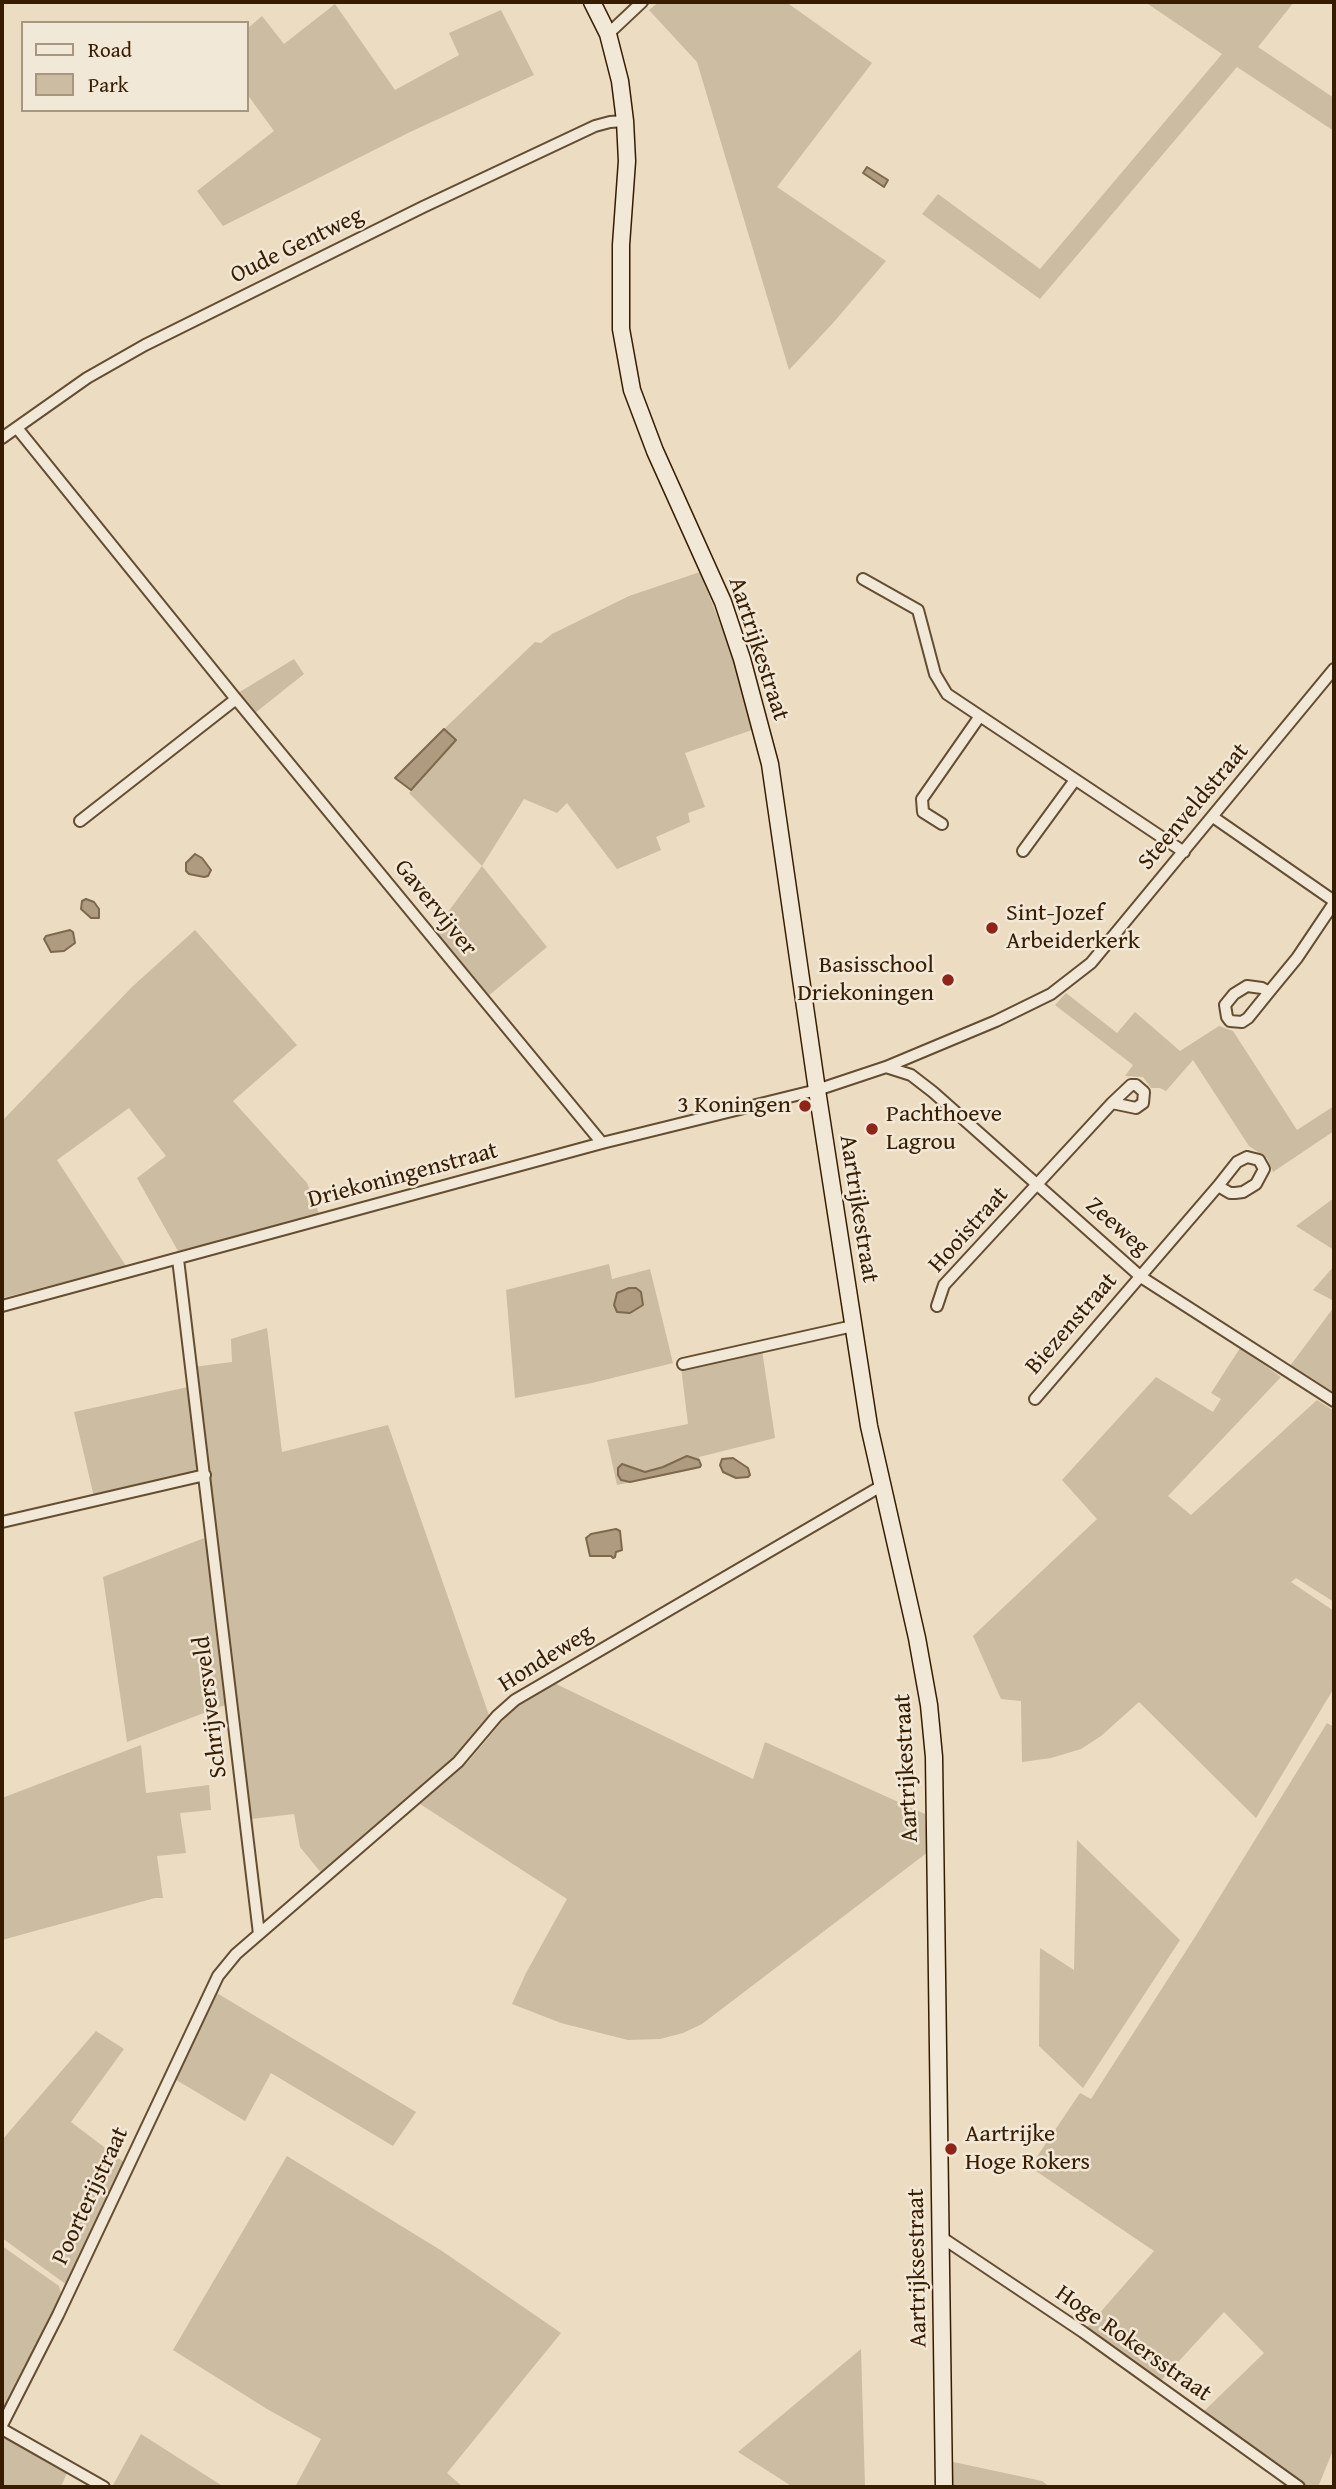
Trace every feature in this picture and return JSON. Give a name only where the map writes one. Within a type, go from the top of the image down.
[{"type":"street","name":"Aartrijkestraat","points":[[592,2],[607,34],[620,81],[625,121],[627,161],[621,245],[621,329],[632,390],[655,452],[723,602],[770,764],[869,1426],[917,1637],[929,1705],[934,1758],[938,2047]]},
{"type":"street","points":[[607,34],[642,2]]},
{"type":"street","name":"Oude Gentweg","points":[[2,438],[87,379],[145,345],[423,207],[595,126],[625,121]]},
{"type":"street","name":"Gavervijver","points":[[17,428],[236,699],[602,1143]]},
{"type":"street","points":[[863,579],[918,610],[935,674],[947,694],[1184,852]]},
{"type":"street","name":"Steenveldstraat","points":[[817,1090],[886,1067],[996,1021],[1051,994],[1091,963],[1334,669]]},
{"type":"street","points":[[80,821],[236,699]]},
{"type":"street","points":[[942,824],[923,812],[922,800],[980,716]]},
{"type":"street","points":[[1023,851],[1075,780]]},
{"type":"street","points":[[1213,817],[1334,902],[1297,958],[1269,992]]},
{"type":"street","name":"Zeeweg","points":[[886,1067],[911,1075],[1141,1277],[1334,1401]]},
{"type":"street","name":"Driekoningenstraat","points":[[2,1306],[602,1143],[817,1090]]},
{"type":"street","name":"Hooistraat","points":[[937,1306],[944,1285],[1112,1103]]},
{"type":"street","name":"Biezenstraat","points":[[1035,1399],[1219,1186]]},
{"type":"street","name":"Schrijversveld","points":[[178,1259],[259,1934]]},
{"type":"street","points":[[683,1364],[853,1325]]},
{"type":"street","points":[[2,1522],[205,1475]]},
{"type":"street","name":"Hondeweg","points":[[215,1983],[236,1954],[458,1762],[498,1716],[516,1700],[883,1485]]},
{"type":"street","name":"Poorterijstraat","points":[[2,2427],[215,1983]]},
{"type":"street","name":"Aartrijksestraat","points":[[938,2047],[944,2487]]},
{"type":"street","name":"Hoge Rokersstraat","points":[[941,2237],[1083,2332],[1299,2487]]},
{"type":"street","points":[[2,2427],[104,2487]]},
{"type":"green space","points":[[659,2],[786,2],[872,63],[777,187],[886,261],[789,370],[697,62],[649,10]]},
{"type":"green space","points":[[1145,2],[1294,2],[1258,47],[1334,98],[1334,131],[1237,67],[1040,299],[922,214],[938,194],[1040,269],[1222,54]]},
{"type":"green space","points":[[335,4],[395,90],[459,55],[449,33],[501,10],[534,75],[410,132],[223,226],[197,191],[274,131],[248,95],[248,28],[262,16],[284,44]]},
{"type":"green space","points":[[700,572],[746,690],[755,729],[685,753],[705,807],[688,813],[690,822],[656,837],[661,850],[617,869],[567,803],[557,813],[524,799],[482,866],[409,793],[456,740],[444,729],[535,642],[541,643],[552,634],[629,596]]},
{"type":"green space","points":[[294,659],[304,674],[255,713],[238,693]]},
{"type":"green space","points":[[482,866],[547,947],[487,997],[434,931]]},
{"type":"green space","points":[[195,930],[297,1045],[233,1101],[307,1183],[320,1216],[178,1251],[137,1178],[166,1156],[129,1108],[57,1160],[126,1266],[2,1298],[2,1121],[133,986]]},
{"type":"green space","points":[[1066,993],[1117,1033],[1135,1012],[1180,1051],[1219,1026],[1233,1031],[1297,1130],[1334,1106],[1334,1131],[1273,1172],[1267,1158],[1249,1146],[1193,1060],[1166,1091],[1151,1088],[1143,1077],[1125,1076],[1133,1065],[1055,1005]]},
{"type":"green space","points":[[1334,1198],[1334,1250],[1296,1226]]},
{"type":"green space","points":[[609,1264],[612,1279],[650,1269],[673,1363],[515,1398],[506,1290]]},
{"type":"green space","points":[[1334,1266],[1334,1301],[1313,1290]]},
{"type":"green space","points":[[1334,1307],[1334,1393],[1290,1366]]},
{"type":"green space","points":[[267,1328],[282,1452],[388,1425],[490,1718],[468,1747],[323,1875],[300,1847],[294,1814],[251,1819],[209,1469],[193,1367],[232,1362],[231,1339]]},
{"type":"green space","points":[[1240,1348],[1281,1377],[1168,1496],[1191,1515],[1317,1400],[1334,1411],[1334,1602],[1296,1578],[1291,1582],[1334,1611],[1334,1688],[1256,1818],[1139,1702],[1101,1736],[1081,1749],[1051,1758],[1022,1762],[1021,1701],[1001,1699],[973,1636],[1097,1519],[1062,1480],[1156,1377],[1213,1412],[1221,1399],[1211,1393]]},
{"type":"green space","points":[[762,1350],[775,1438],[699,1457],[701,1468],[617,1485],[607,1440],[688,1424],[681,1367]]},
{"type":"green space","points":[[188,1387],[199,1474],[94,1497],[74,1412]]},
{"type":"green space","points":[[207,1537],[229,1701],[225,1705],[127,1742],[103,1577]]},
{"type":"green space","points":[[552,1682],[753,1779],[765,1742],[925,1814],[928,1852],[702,2024],[683,2033],[660,2039],[628,2040],[561,2023],[512,2004],[567,1899],[420,1804],[468,1762],[514,1707]]},
{"type":"green space","points":[[1327,1723],[1334,1727],[1334,2448],[1318,2487],[1299,2487],[1199,2416],[1264,2353],[1224,2312],[1157,2385],[1083,2332],[1154,2251],[1030,2167],[1080,2093],[1091,2099]]},
{"type":"green space","points":[[141,1745],[146,1793],[209,1785],[211,1810],[180,1813],[186,1853],[157,1856],[163,1898],[2,1940],[2,1798]]},
{"type":"green space","points":[[1077,1840],[1180,1940],[1083,2088],[1039,2046],[1040,1948],[1074,1970]]},
{"type":"green space","points":[[215,1992],[416,2112],[393,2146],[271,2073],[245,2121],[173,2078]]},
{"type":"green space","points":[[96,2031],[124,2049],[71,2122],[125,2163],[67,2285],[2,2238],[2,2140]]},
{"type":"green space","points":[[287,2156],[442,2251],[561,2333],[447,2473],[463,2487],[295,2487],[321,2439],[267,2409],[173,2350]]},
{"type":"green space","points":[[2,2246],[59,2286],[61,2293],[60,2301],[2,2417]]},
{"type":"green space","points":[[861,2349],[865,2487],[793,2487],[738,2452]]},
{"type":"green space","points":[[2,2429],[69,2468],[61,2487],[2,2487]]},
{"type":"green space","points":[[141,2434],[224,2487],[112,2487]]},
{"type":"green space","points":[[944,2460],[1042,2481],[1050,2487],[944,2487]]},
{"type":"shaded area","points":[[867,167],[888,180],[884,187],[863,173]]},
{"type":"shaded area","points":[[444,729],[456,740],[411,790],[395,778]]},
{"type":"shaded area","points":[[195,854],[202,858],[211,870],[208,876],[189,874],[186,871],[186,863]]},
{"type":"shaded area","points":[[86,899],[94,902],[99,909],[99,918],[91,918],[81,909],[82,901]]},
{"type":"shaded area","points":[[70,930],[75,943],[64,951],[51,952],[44,939],[46,936]]},
{"type":"shaded area","points":[[636,1288],[641,1292],[643,1305],[630,1313],[617,1312],[614,1305],[617,1293]]},
{"type":"shaded area","points":[[687,1456],[699,1460],[700,1467],[630,1482],[621,1480],[618,1475],[618,1468],[622,1464],[645,1472]]},
{"type":"shaded area","points":[[733,1458],[748,1468],[748,1477],[736,1478],[723,1472],[720,1465],[722,1459]]},
{"type":"shaded area","points":[[616,1529],[620,1531],[622,1550],[616,1552],[613,1558],[590,1556],[586,1538],[591,1534]]},
{"type":"place","name":"Sint-Jozef Arbeiderkerk","points":[[992,928]]},
{"type":"place","name":"Basisschool Driekoningen","points":[[948,980]]},
{"type":"place","name":"3 Koningen","points":[[805,1106]]},
{"type":"place","name":"Pachthoeve Lagrou","points":[[872,1129]]},
{"type":"place","name":"Aartrijke Hoge Rokers","points":[[951,2149]]}]
